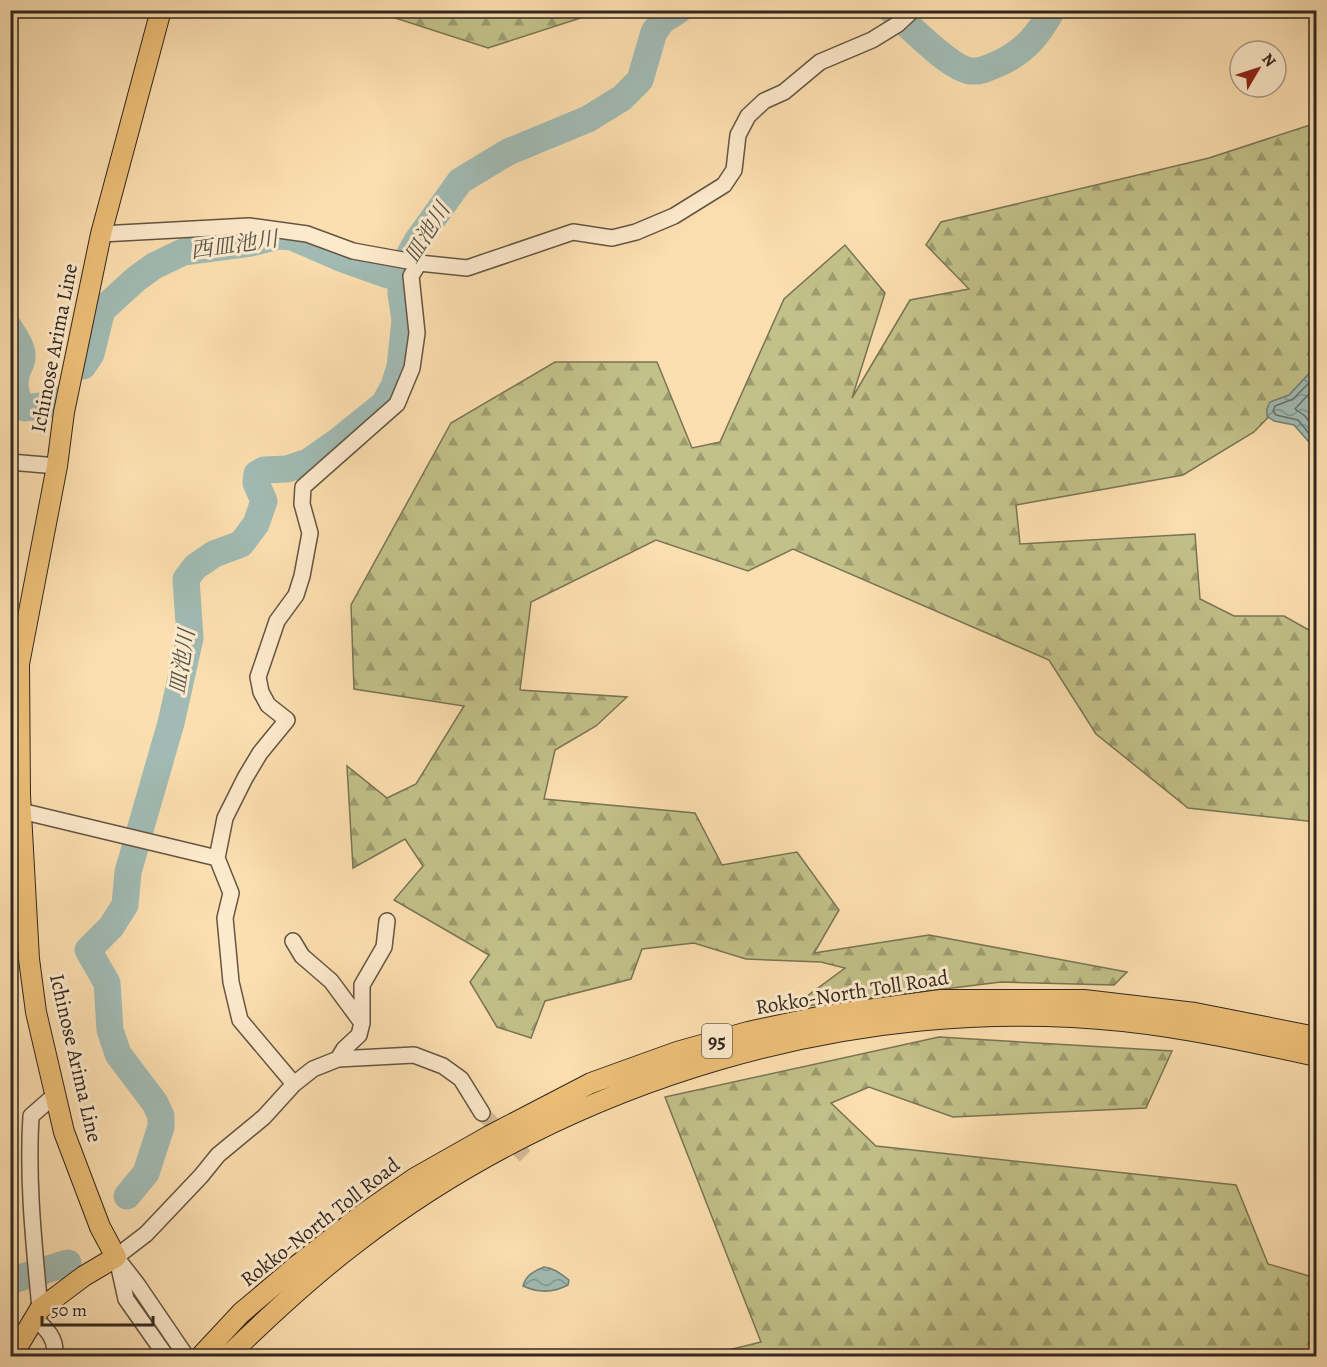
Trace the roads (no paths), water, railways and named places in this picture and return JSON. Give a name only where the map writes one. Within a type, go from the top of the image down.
[{"type":"main road","name":"Ichinose Arima Line","points":[[116,1257],[96,1216],[64,1132],[36,1012],[29,959],[21,811],[19,664],[57,466],[64,412],[101,234],[161,10]]},
{"type":"main road","name":"Rokko-North Toll Road","points":[[197,1355],[299,1264],[358,1217],[415,1178],[591,1083],[697,1046],[748,1032],[823,1016],[941,1000],[1007,999],[1084,1000],[1195,1013],[1317,1037]]},
{"type":"main road","name":"Rokko-North Toll Road","points":[[228,1356],[357,1242],[465,1170],[559,1119],[658,1078],[759,1048],[819,1035],[897,1024],[973,1017],[1061,1017],[1123,1021],[1206,1033],[1317,1056]]},
{"type":"main road","points":[[12,1356],[38,1314],[84,1276],[116,1257]]},
{"type":"street","points":[[101,234],[249,226],[307,234],[353,251],[417,263],[467,268],[573,232],[612,238],[636,232],[674,216],[724,185],[734,170],[738,135],[748,116],[764,101],[783,92],[820,62],[872,40],[898,24],[912,11]]},
{"type":"street","points":[[294,1084],[240,1020],[231,982],[225,918],[231,893],[217,858],[225,818],[245,778],[260,753],[287,720],[268,705],[261,692],[258,677],[277,621],[296,595],[302,576],[310,533],[302,504],[303,487],[397,404],[412,368],[417,333],[411,276],[417,263]]},
{"type":"street","points":[[10,462],[57,466]]},
{"type":"street","points":[[21,811],[217,858]]},
{"type":"street","points":[[338,1059],[344,1049],[359,1035],[362,1023],[362,984],[384,947],[387,921]]},
{"type":"street","points":[[293,941],[302,956],[332,981],[362,1023]]},
{"type":"street","points":[[116,1257],[146,1234],[218,1155],[264,1117],[294,1084],[313,1069],[338,1059],[414,1056],[434,1062],[461,1079],[482,1113]]},
{"type":"street","points":[[54,1356],[53,1339],[38,1314],[28,1152],[31,1116],[55,1095]]},
{"type":"street","points":[[116,1257],[197,1355]]},
{"type":"street","points":[[116,1257],[126,1299],[166,1356]]},
{"type":"water","points":[[1316,366],[1316,450],[1294,425],[1274,421],[1267,416],[1267,409],[1270,402],[1289,395]]},
{"type":"water","points":[[544,1267],[554,1270],[569,1280],[568,1285],[557,1290],[546,1291],[523,1286],[531,1274]]},
{"type":"waterway","name":"皿池川","points":[[127,1196],[146,1173],[161,1127],[161,1116],[155,1103],[118,1054],[110,1030],[107,983],[88,950],[111,927],[125,905],[128,872],[171,723],[190,638],[186,579],[195,567],[214,554],[241,544],[256,524],[264,501],[256,483],[257,474],[264,470],[287,469],[308,462],[384,404],[394,386],[400,367],[405,320],[401,277],[407,259],[417,241],[460,181],[508,152],[588,119],[622,98],[640,80],[654,32],[663,20],[679,10]]},
{"type":"waterway","name":"西皿池川","points":[[891,10],[941,55],[952,63],[971,71],[1002,62],[1025,47],[1037,34],[1052,10]]},
{"type":"waterway","name":"西皿池川","points":[[83,366],[91,354],[102,310],[154,266],[183,252],[251,243],[279,236],[292,237],[343,259],[388,275],[401,277]]},
{"type":"waterway","name":"西皿池川","points":[[10,329],[22,352],[22,361],[15,379],[21,404],[25,408],[46,405],[54,399]]},
{"type":"waterway","name":"皿池川","points":[[10,1282],[68,1263]]},
{"type":"tunnel","points":[[482,1113],[529,1160]]}]
